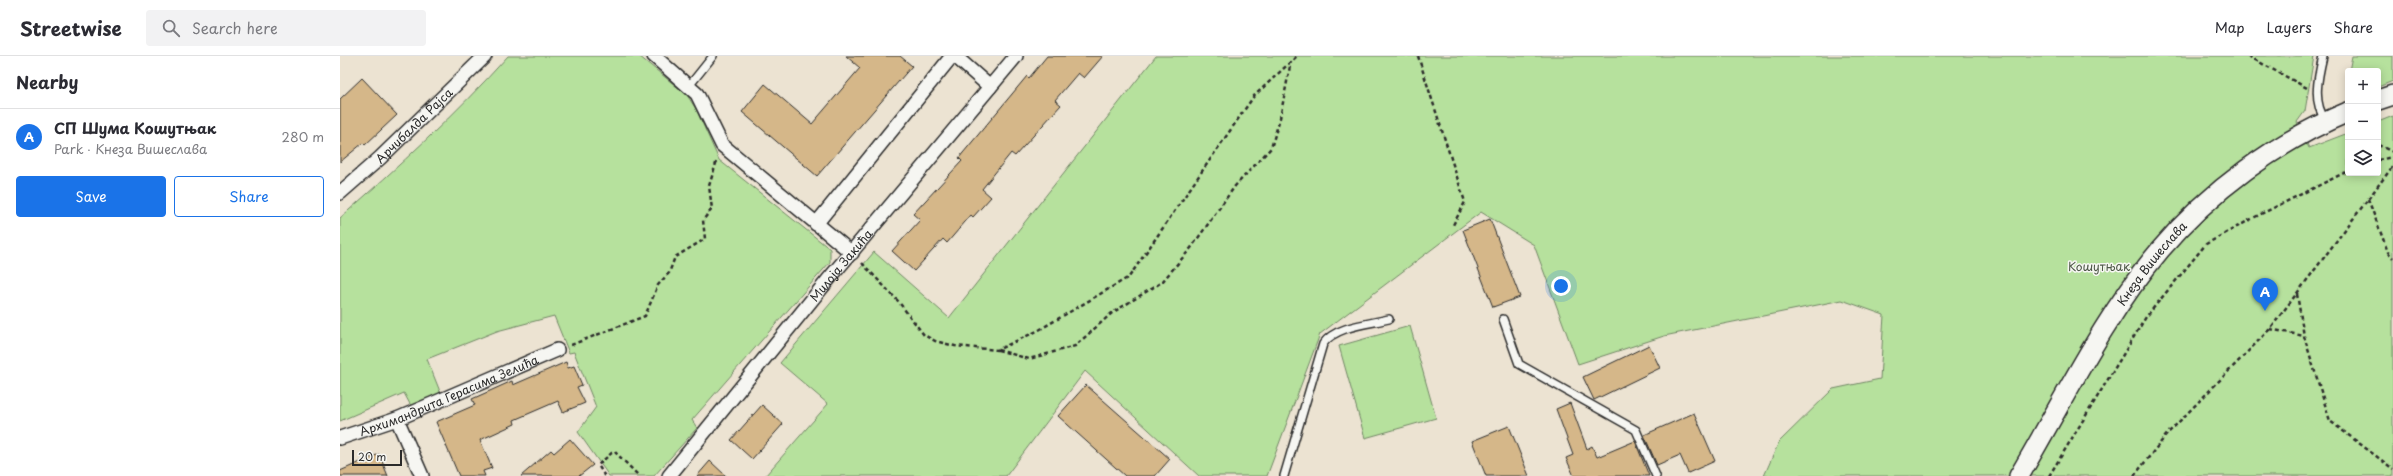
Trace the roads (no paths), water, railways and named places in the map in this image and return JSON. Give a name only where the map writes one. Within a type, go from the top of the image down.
[{"type":"main road","points":[[2381,99],[2393,95]]},
{"type":"main road","name":"Кнеза Вишеслава","points":[[2019,476],[2098,338],[2133,286],[2160,251],[2197,212],[2246,170],[2285,144],[2322,115],[2345,112]]},
{"type":"street","name":"Арчибалда Рајса","points":[[340,192],[397,142],[485,56]]},
{"type":"street","points":[[654,56],[689,86],[699,98],[722,145],[852,253]]},
{"type":"street","points":[[816,224],[954,56],[990,87]]},
{"type":"street","name":"Милоја Закића","points":[[669,476],[1016,56]]},
{"type":"street","name":"Архимандрита Герасима Зелића","points":[[340,438],[397,419],[557,350]]},
{"type":"street","points":[[397,419],[422,476]]},
{"type":"lane","points":[[689,86],[713,56]]},
{"type":"lane","points":[[2322,115],[2317,90],[2323,56]]},
{"type":"lane","points":[[1284,476],[1323,344],[1328,336],[1337,332],[1389,319]]},
{"type":"lane","points":[[1503,319],[1519,364],[1636,430],[1656,476]]},
{"type":"place","name":"СП Шума Кошутњак","points":[[2265,311]]},
{"type":"park label","name":"Кошутњак","points":[[2099,266]]}]
